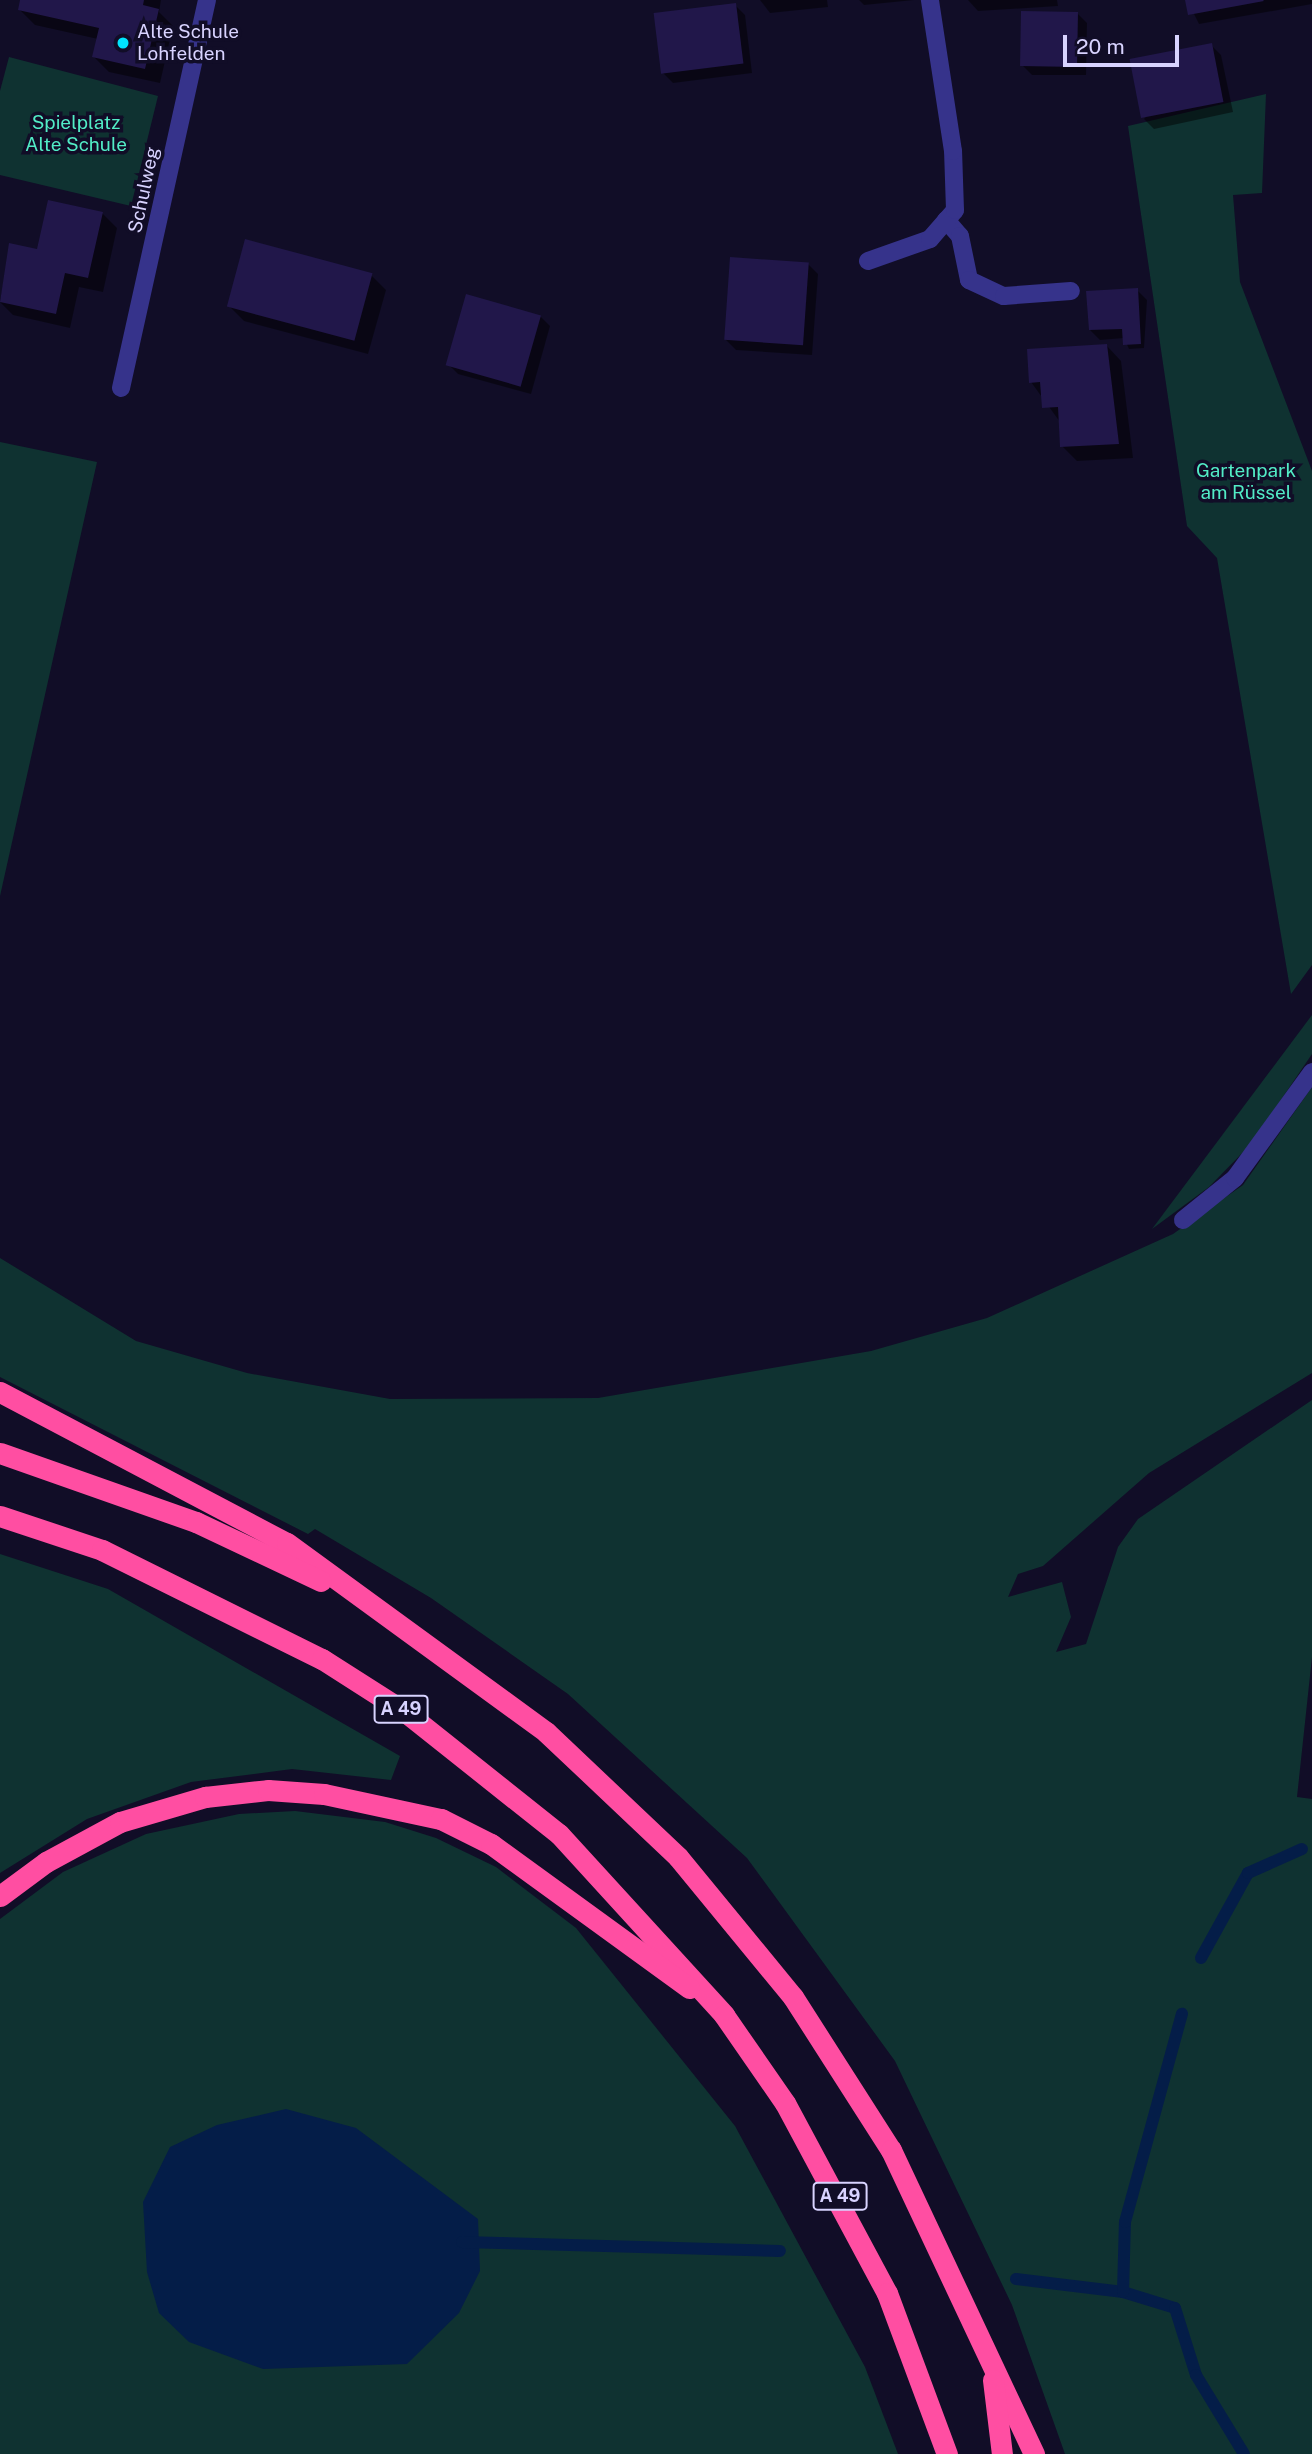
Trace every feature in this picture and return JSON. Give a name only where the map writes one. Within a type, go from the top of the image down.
[{"type":"highway","points":[[0,1392],[222,1504],[400,1623],[566,1749],[678,1857],[737,1925],[793,1997],[891,2150],[1034,2454]]},
{"type":"highway","points":[[0,1453],[196,1522],[400,1623]]},
{"type":"highway","name":"A 49","points":[[0,1516],[102,1550],[219,1603],[408,1714],[559,1834],[724,2015],[840,2196],[887,2293],[947,2454]]},
{"type":"highway","points":[[0,1896],[46,1862],[120,1822],[205,1797],[268,1790],[390,1804],[441,1818],[536,1871],[724,2015]]},
{"type":"highway","points":[[992,2369],[1002,2454]]},
{"type":"street","name":"Schulweg","points":[[121,388],[207,0]]},
{"type":"street","points":[[868,261],[930,239],[955,210],[953,151],[930,0]]},
{"type":"street","points":[[946,220],[960,236],[969,280],[1004,296],[1071,291]]},
{"type":"street","points":[[1183,1220],[1235,1178],[1312,1072]]},
{"type":"green space","name":"Spielplatz Alte Schule","points":[[9,57],[158,96],[131,206],[0,175],[0,91]]},
{"type":"green space","name":"Gartenpark am Rüssel","points":[[1266,94],[1262,193],[1233,195],[1240,282],[1312,471],[1312,965],[1291,994],[1217,558],[1187,526],[1128,126]]},
{"type":"green space","points":[[0,442],[97,462],[0,896]]},
{"type":"green space","points":[[1312,1015],[1312,1054],[1251,1144],[1209,1187],[1152,1229]]},
{"type":"green space","points":[[1312,1087],[1312,1373],[1149,1473],[1043,1566],[1018,1574],[1008,1597],[1062,1582],[1071,1617],[1056,1652],[1086,1644],[1118,1547],[1138,1519],[1312,1400],[1312,1657],[1297,1797],[1312,1799],[1312,2454],[1065,2454],[1012,2305],[895,2061],[747,1858],[568,1694],[431,1598],[315,1529],[308,1534],[0,1377],[0,1258],[136,1341],[247,1373],[390,1399],[598,1398],[871,1351],[987,1318],[1173,1234],[1243,1185]]},
{"type":"green space","points":[[0,1554],[108,1589],[400,1756],[391,1780],[292,1769],[191,1782],[87,1819],[0,1873]]},
{"type":"green space","points":[[295,1811],[385,1822],[436,1838],[496,1867],[576,1928],[735,2126],[865,2367],[898,2454],[0,2454],[0,1919],[63,1872],[146,1834],[239,1814]]},
{"type":"water","points":[[286,2109],[356,2128],[478,2219],[480,2271],[459,2313],[407,2364],[263,2369],[189,2342],[159,2313],[147,2272],[143,2202],[170,2147],[217,2125]]},
{"type":"building","name":"Alte Schule Lohfelden","points":[[20,0],[144,0],[143,5],[159,9],[145,69],[92,57],[99,28],[18,10]]},
{"type":"building","points":[[1185,0],[1263,0],[1264,1],[1188,15]]},
{"type":"building","points":[[736,3],[743,64],[661,74],[654,13]]},
{"type":"building","points":[[1021,11],[1078,12],[1077,67],[1020,66]]},
{"type":"building","points":[[1212,43],[1223,102],[1141,118],[1130,59]]},
{"type":"building","points":[[48,200],[103,212],[88,278],[65,273],[56,314],[0,302],[9,243],[37,249]]},
{"type":"building","points":[[245,239],[373,273],[354,341],[227,307]]},
{"type":"building","points":[[730,257],[809,263],[803,345],[724,340]]},
{"type":"building","points":[[1138,288],[1141,344],[1123,345],[1122,329],[1089,330],[1086,291]]},
{"type":"building","points":[[466,294],[541,315],[521,387],[446,365]]},
{"type":"building","points":[[1107,344],[1119,444],[1060,447],[1058,407],[1042,408],[1040,382],[1029,383],[1027,349]]},
{"type":"waterway","points":[[1201,1958],[1248,1873],[1302,1849]]},
{"type":"waterway","points":[[1123,2292],[1125,2222],[1182,2014]]},
{"type":"waterway","points":[[462,2242],[780,2251]]},
{"type":"waterway","points":[[1016,2279],[1123,2292],[1175,2308],[1196,2375],[1244,2454]]},
{"type":"place","name":"Alte Schule Lohfelden","points":[[123,43]]}]
